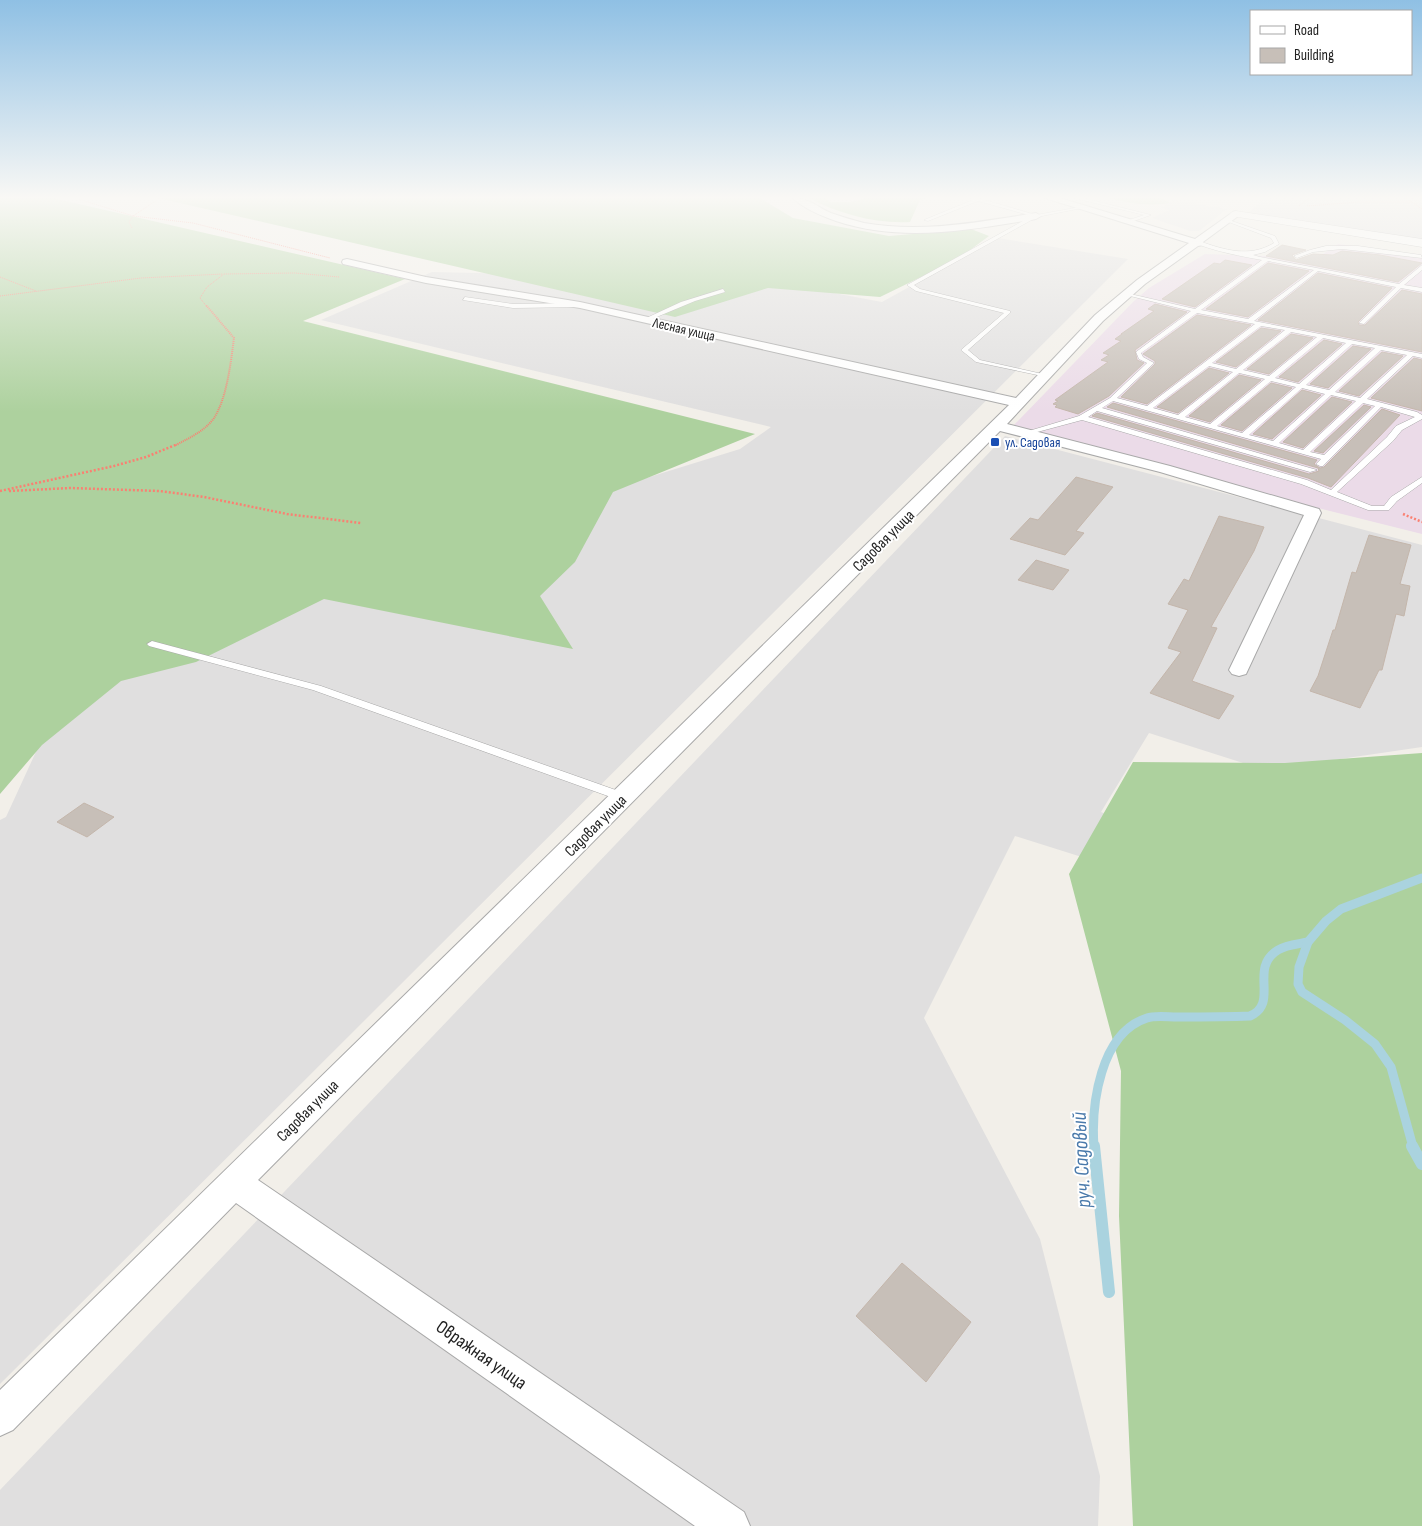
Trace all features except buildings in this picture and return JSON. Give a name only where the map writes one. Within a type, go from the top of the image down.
[{"type":"street","name":"Лесная улица","points":[[379,269],[426,280],[580,305],[1019,403]]},
{"type":"street","name":"Садовая улица","points":[[0,1417],[234,1182],[998,426],[1099,318],[1141,282],[1160,269]]},
{"type":"street","points":[[998,426],[1165,469],[1313,513],[1239,670]]},
{"type":"street","name":"Овражная улица","points":[[234,1182],[730,1526]]},
{"type":"lane","points":[[937,269],[910,284],[918,290],[1008,312],[964,350],[978,361],[1045,376]]},
{"type":"lane","points":[[1026,433],[1082,418],[1112,399],[1151,363],[1141,358],[1138,353],[1254,269]]},
{"type":"lane","points":[[1309,269],[1422,290]]},
{"type":"lane","points":[[1362,323],[1419,269]]},
{"type":"lane","points":[[1250,322],[1316,271]]},
{"type":"lane","points":[[645,320],[675,306],[723,291]]},
{"type":"lane","points":[[1128,294],[1197,311],[1422,356]]},
{"type":"lane","points":[[465,299],[534,307],[580,305]]},
{"type":"lane","points":[[1148,409],[1261,324]]},
{"type":"lane","points":[[1179,418],[1290,329]]},
{"type":"lane","points":[[1210,427],[1322,336]]},
{"type":"lane","points":[[1243,436],[1351,342]]},
{"type":"lane","points":[[1274,444],[1379,348]]},
{"type":"lane","points":[[1304,453],[1411,355]]},
{"type":"lane","points":[[1208,364],[1415,413],[1420,417],[1399,428],[1390,439],[1333,492]]},
{"type":"lane","points":[[1112,399],[1325,458]]},
{"type":"lane","points":[[1304,482],[1313,470],[1380,405]]},
{"type":"lane","points":[[1097,409],[1313,470]]},
{"type":"lane","points":[[1082,418],[1304,482],[1371,508],[1386,508],[1394,499],[1422,478]]},
{"type":"lane","points":[[152,644],[317,688],[623,797]]},
{"type":"path","points":[[0,296],[141,278],[274,273]]},
{"type":"path","points":[[0,491],[144,458],[195,435],[213,420],[220,406],[233,351],[234,338],[200,298],[207,287],[224,274]]},
{"type":"path","points":[[0,277],[25,288],[42,292]]},
{"type":"path","points":[[0,491],[79,488],[160,491],[204,497],[287,514],[361,523]]},
{"type":"shaded area","points":[[579,269],[708,269],[882,302],[941,269],[1118,269],[0,1384],[0,820],[6,817],[51,719],[177,623],[740,449],[771,427],[321,320],[432,272],[558,275]]},
{"type":"shaded area","points":[[1180,269],[1422,269],[1422,534],[1258,493],[1013,426],[1133,302],[1149,288]]},
{"type":"shaded area","points":[[1005,436],[1422,545],[1422,747],[1265,770],[1149,733],[1101,812],[1194,848],[1180,888],[1015,836],[924,1018],[1040,1239],[1100,1476],[1098,1526],[0,1526],[0,1490]]},
{"type":"green space","points":[[0,269],[362,269],[405,279],[303,321],[755,434],[613,492],[575,562],[540,596],[573,649],[324,599],[196,662],[121,681],[42,745],[0,794]]},
{"type":"green space","points":[[467,269],[937,269],[880,297],[768,288],[675,317]]},
{"type":"green space","points":[[1422,753],[1422,1526],[1133,1526],[1119,1216],[1121,1071],[1069,874],[1133,762],[1285,763]]},
{"type":"waterway","points":[[1308,942],[1326,921],[1341,909],[1422,878]]},
{"type":"waterway","name":"руч. Садовый","points":[[1094,1147],[1094,1111],[1102,1072],[1109,1054],[1118,1039],[1131,1026],[1147,1018],[1154,1017],[1250,1016],[1259,1010],[1263,1003],[1265,966],[1269,957],[1281,948],[1308,942]]},
{"type":"waterway","points":[[1308,942],[1299,967],[1298,984],[1302,992],[1345,1020],[1375,1044],[1391,1067],[1413,1147]]},
{"type":"waterway","name":"руч. Садовый","points":[[1094,1146],[1109,1292]]},
{"type":"waterway","points":[[1412,1146],[1422,1164]]},
{"type":"place","name":"ул. Садовая","points":[[995,442]]}]
